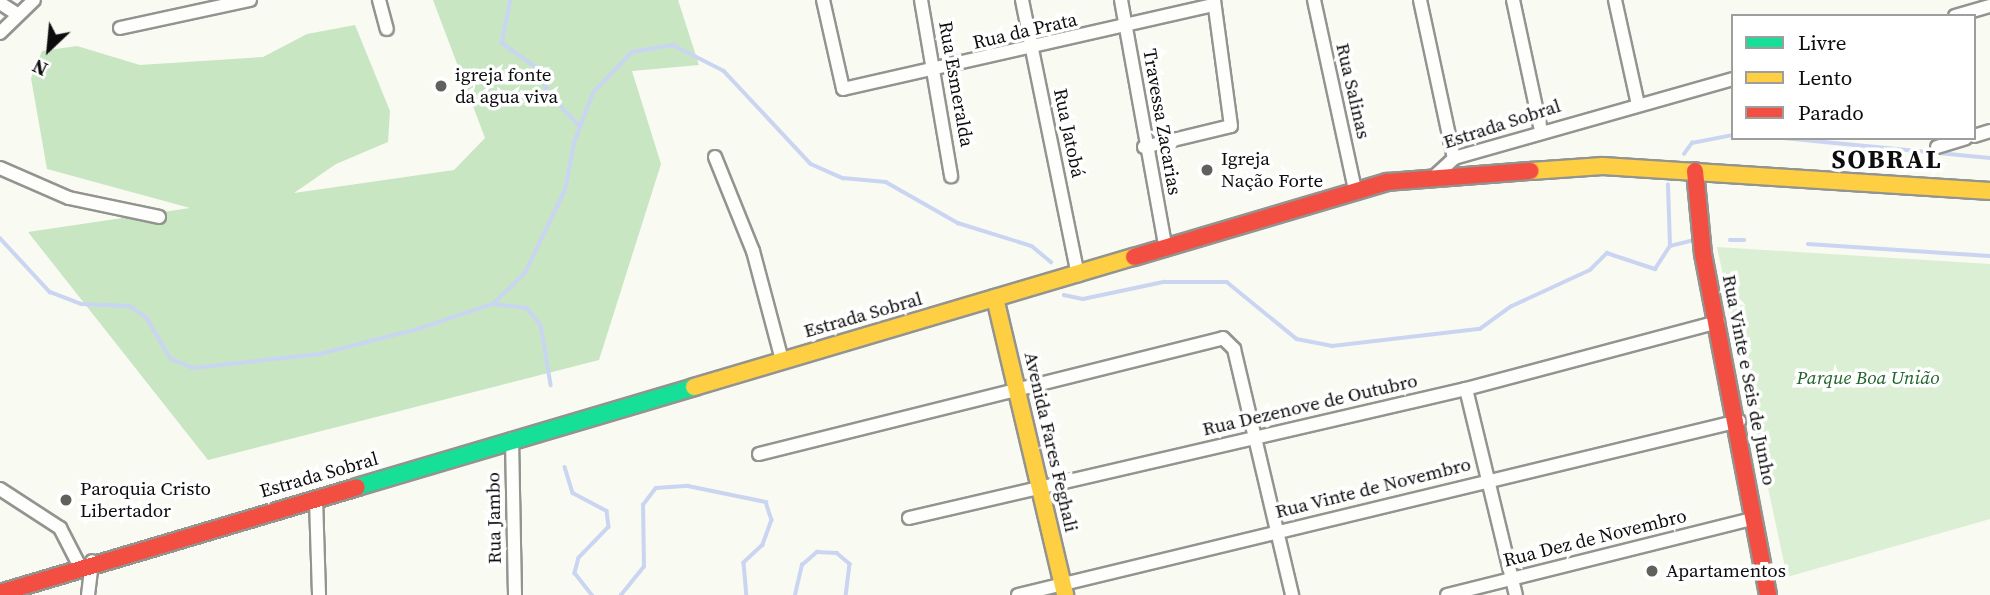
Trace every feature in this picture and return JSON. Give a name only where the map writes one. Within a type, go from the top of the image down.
[{"type":"street","points":[[0,33],[34,0]]},
{"type":"street","points":[[120,28],[250,0]]},
{"type":"street","points":[[379,0],[387,29]]},
{"type":"street","name":"Rua da Prata","points":[[823,0],[843,89],[937,72],[1127,27],[1214,3]]},
{"type":"street","name":"Rua Esmeralda","points":[[920,0],[937,72],[951,176]]},
{"type":"street","name":"Rua Jatobá","points":[[1022,0],[1078,275]]},
{"type":"street","name":"Travessa Zacarias","points":[[1121,0],[1144,147],[1166,249]]},
{"type":"street","name":"Rua Salinas","points":[[1314,0],[1355,190]]},
{"type":"street","points":[[1420,0],[1454,158]]},
{"type":"street","points":[[1513,0],[1541,131]]},
{"type":"street","points":[[1615,0],[1639,105]]},
{"type":"street","points":[[0,3],[17,14]]},
{"type":"street","points":[[1144,147],[1231,126],[1214,3]]},
{"type":"street","points":[[1962,14],[1990,6]]},
{"type":"street","name":"Estrada Sobral","points":[[0,593],[85,563],[316,499],[512,439],[1166,249],[1355,190],[1435,176],[1454,158],[1541,131],[1731,80]]},
{"type":"street","points":[[1937,147],[1960,140]]},
{"type":"street","points":[[715,157],[753,251],[782,360]]},
{"type":"street","points":[[1435,176],[1603,166],[1990,191]]},
{"type":"street","points":[[0,168],[69,198],[159,217]]},
{"type":"street","name":"Rua Vinte e Seis de Junho","points":[[1695,171],[1718,322],[1739,421],[1752,519],[1768,595]]},
{"type":"street","name":"Avenida Fares Feghali","points":[[995,298],[1064,589]]},
{"type":"street","name":"Rua Dezenove de Outubro","points":[[909,518],[1040,490],[1466,389],[1718,322]]},
{"type":"street","points":[[759,454],[1229,341],[1251,438],[1293,595]]},
{"type":"street","points":[[1466,389],[1490,478],[1516,595]]},
{"type":"street","name":"Rua Vinte de Novembro","points":[[1018,595],[1064,589],[1490,478],[1739,421]]},
{"type":"street","name":"Rua Jambo","points":[[512,439],[515,595]]},
{"type":"street","points":[[0,489],[60,528],[85,563],[88,595]]},
{"type":"street","points":[[316,499],[319,595]]},
{"type":"street","name":"Rua Dez de Novembro","points":[[1447,595],[1752,519]]},
{"type":"green space","points":[[433,0],[678,0],[699,65],[632,71],[661,164],[599,360],[208,460],[28,232],[190,208],[47,169],[31,78],[42,51],[77,46],[140,65],[263,57],[307,34],[355,25],[390,111],[388,142],[336,164],[294,193],[454,170],[485,138]]},
{"type":"green space","name":"Parque Boa União","points":[[1717,247],[1990,264],[1990,519],[1787,577]]},
{"type":"waterway","points":[[511,0],[502,43],[539,69],[548,93],[580,126]]},
{"type":"waterway","points":[[0,238],[50,292],[81,304],[130,306],[147,318],[171,359],[193,368],[320,354],[418,329],[493,304],[525,273],[565,190],[574,143],[593,93],[632,52],[673,45],[724,71],[811,164],[843,178],[886,182],[958,223],[1032,246],[1051,262]]},
{"type":"waterway","points":[[1684,154],[1692,143],[1731,135]]},
{"type":"waterway","points":[[1804,140],[1990,158]]},
{"type":"waterway","points":[[1064,295],[1083,299],[1164,282],[1227,282],[1297,339],[1332,346],[1480,329],[1512,306],[1590,270],[1607,253],[1655,269],[1670,246],[1668,185]]},
{"type":"waterway","points":[[1670,246],[1694,240]]},
{"type":"waterway","points":[[1730,240],[1744,240]]},
{"type":"waterway","points":[[1808,244],[1990,256]]},
{"type":"waterway","points":[[494,304],[527,308],[541,325],[551,385]]},
{"type":"waterway","points":[[565,467],[573,493],[607,511],[609,527],[579,558],[575,573],[592,595]]},
{"type":"waterway","points":[[621,595],[644,567],[643,505],[656,488],[688,486],[766,502],[772,520],[763,545],[744,563],[747,595]]},
{"type":"waterway","points":[[795,595],[802,565],[817,552],[837,553],[850,564],[846,595]]},
{"type":"traffic: fast","points":[[357,487],[694,387]]},
{"type":"traffic: slow","points":[[1531,171],[1603,166],[1990,191]]},
{"type":"traffic: slow","points":[[694,387],[1134,257]]},
{"type":"traffic: slow","points":[[995,298],[1065,595]]},
{"type":"traffic: jam","points":[[1134,257],[1387,182],[1531,171]]},
{"type":"traffic: jam","points":[[1695,171],[1703,254],[1768,595]]},
{"type":"traffic: jam","points":[[0,593],[357,487]]},
{"type":"place","name":"igreja fonte da agua viva","points":[[441,86]]},
{"type":"place","name":"Igreja Nação Forte","points":[[1207,170]]},
{"type":"place","name":"Paroquia Cristo Libertador","points":[[66,500]]},
{"type":"place","name":"Apartamentos","points":[[1652,571]]},
{"type":"district","name":"SOBRAL","points":[[1887,160]]}]
